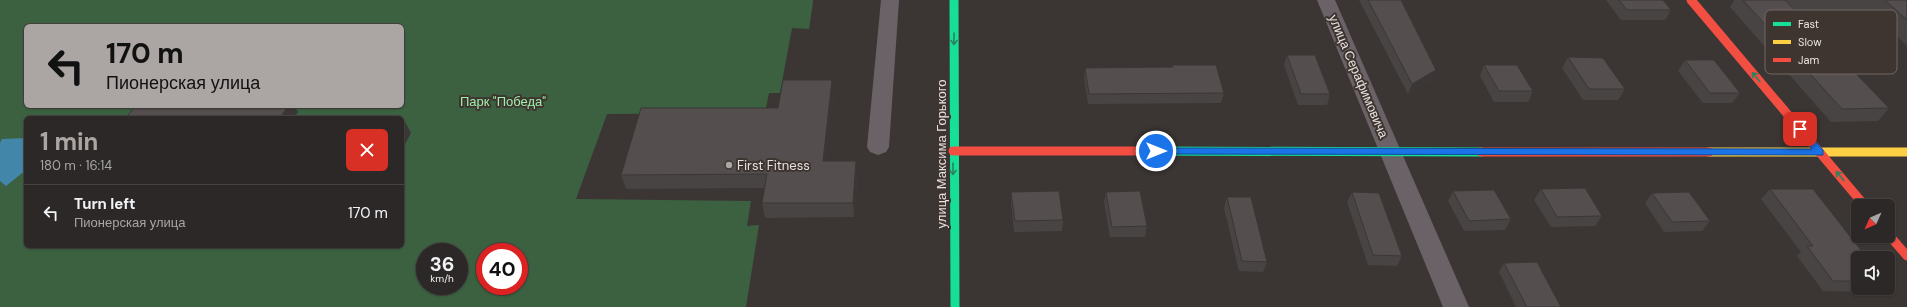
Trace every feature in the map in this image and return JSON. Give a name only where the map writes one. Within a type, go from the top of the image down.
[{"type":"street","points":[[878,147],[890,0]]},
{"type":"street","name":"улица Максима Горького","points":[[954,0],[953,151],[955,307]]},
{"type":"street","name":"улица Серафимовича","points":[[1326,0],[1456,307]]},
{"type":"street","points":[[1692,0],[1859,199]]},
{"type":"street","points":[[953,151],[1907,152]]},
{"type":"street","points":[[1895,242],[1907,256]]},
{"type":"green space","name":"Парк \"Победа\"","points":[[0,0],[813,0],[809,29],[792,28],[780,93],[769,93],[765,113],[607,114],[576,199],[751,201],[747,226],[759,225],[746,307],[0,307]]},
{"type":"water","points":[[24,138],[24,172],[6,186],[0,181],[0,143],[2,139]]},
{"type":"building","points":[[1368,0],[1401,0],[1436,70],[1412,84]]},
{"type":"building","points":[[1619,0],[1663,0],[1671,10],[1627,10]]},
{"type":"building","points":[[1743,0],[1785,0],[1795,10],[1765,10],[1765,24]]},
{"type":"building","points":[[1885,0],[1907,0],[1907,20],[1897,10]]},
{"type":"building","points":[[1287,55],[1315,55],[1330,94],[1301,94]]},
{"type":"building","points":[[1568,57],[1603,58],[1625,89],[1589,89]]},
{"type":"building","points":[[1685,60],[1714,60],[1740,93],[1710,93]]},
{"type":"building","points":[[1172,65],[1216,65],[1224,93],[1089,94],[1085,68],[1173,67]]},
{"type":"building","points":[[1484,65],[1517,65],[1533,91],[1499,91]]},
{"type":"building","points":[[1810,74],[1856,74],[1889,108],[1842,109]]},
{"type":"building","name":"First Fitness","points":[[783,80],[832,80],[823,161],[856,161],[853,203],[762,203],[767,174],[621,175],[641,108],[778,108]]},
{"type":"building","points":[[134,108],[287,108],[281,116],[128,116]]},
{"type":"building","points":[[1585,188],[1602,216],[1557,217],[1541,189]]},
{"type":"building","points":[[1770,189],[1813,189],[1851,238],[1851,243],[1855,243],[1862,251],[1851,251],[1851,281],[1833,281],[1807,246],[1813,246]]},
{"type":"building","points":[[1494,190],[1511,219],[1469,221],[1453,191]]},
{"type":"building","points":[[1059,191],[1063,220],[1015,221],[1011,192]]},
{"type":"building","points":[[1140,191],[1147,226],[1112,227],[1106,192]]},
{"type":"building","points":[[1352,192],[1379,193],[1402,256],[1373,255]]},
{"type":"building","points":[[1689,192],[1710,221],[1672,222],[1652,193]]},
{"type":"building","points":[[1227,197],[1251,197],[1267,262],[1242,261]]},
{"type":"building","points":[[1537,262],[1561,307],[1527,307],[1504,263]]},
{"type":"traffic: fast","points":[[954,0],[955,307]]},
{"type":"traffic: fast","points":[[1146,151],[1481,152]]},
{"type":"traffic: slow","points":[[1709,152],[1907,152]]},
{"type":"traffic: jam","points":[[1691,0],[1859,199]]},
{"type":"traffic: jam","points":[[953,151],[1146,151]]},
{"type":"traffic: jam","points":[[1481,152],[1709,152]]},
{"type":"traffic: jam","points":[[1895,242],[1907,256]]},
{"type":"place","name":"First Fitness","points":[[729,165]]},
{"type":"route","points":[[1156,151],[1820,152],[1800,129]]}]
